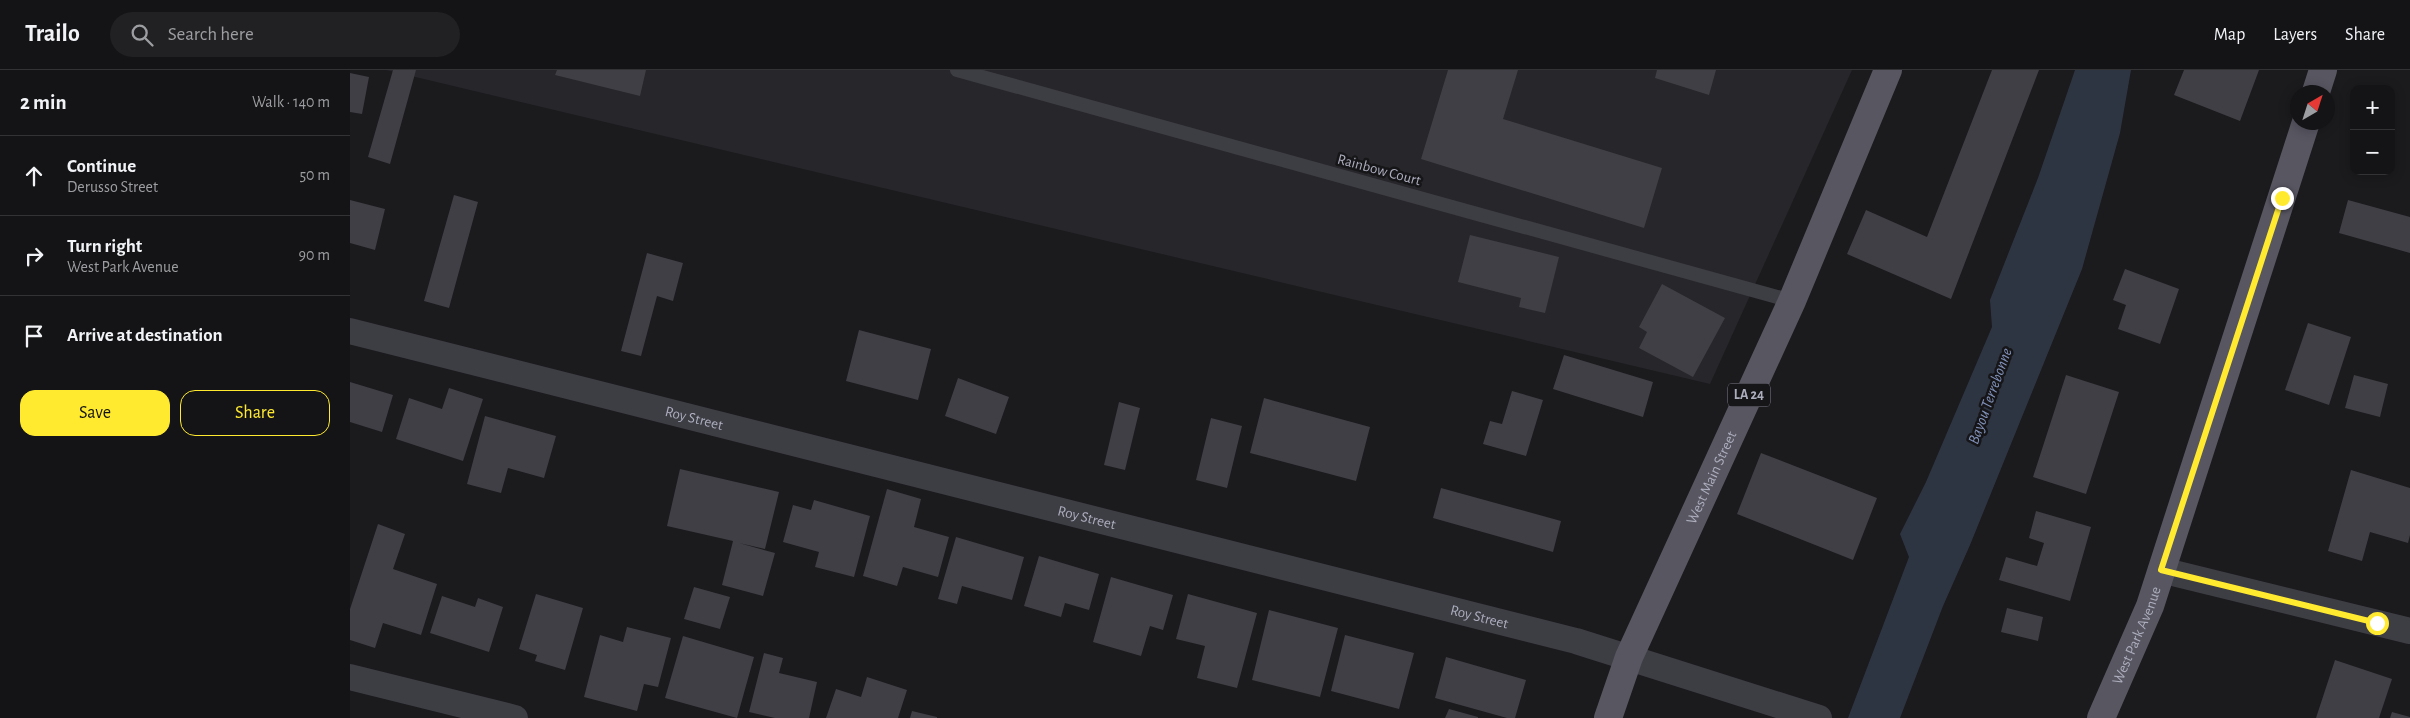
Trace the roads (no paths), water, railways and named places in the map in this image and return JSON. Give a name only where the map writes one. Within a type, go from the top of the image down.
[{"type":"main road","name":"West Main Street","points":[[1608,718],[1629,657],[1792,301],[1888,70]]},
{"type":"main road","points":[[2318,85],[2323,70]]},
{"type":"main road","name":"West Park Avenue","points":[[2101,718],[2150,606],[2303,130]]},
{"type":"street","name":"Roy Street","points":[[350,331],[1576,640],[1814,716]]},
{"type":"street","points":[[2161,570],[2410,631]]},
{"type":"street","points":[[350,677],[515,718]]},
{"type":"lane","name":"Rainbow Court","points":[[957,70],[1792,301]]},
{"type":"water","name":"Bayou Terrebonne","points":[[2075,70],[2131,70],[2120,133],[2082,269],[1970,545],[1943,606],[1900,718],[1848,718],[1909,557],[1900,534],[1926,482],[1992,327],[1990,300],[2038,178]]}]
